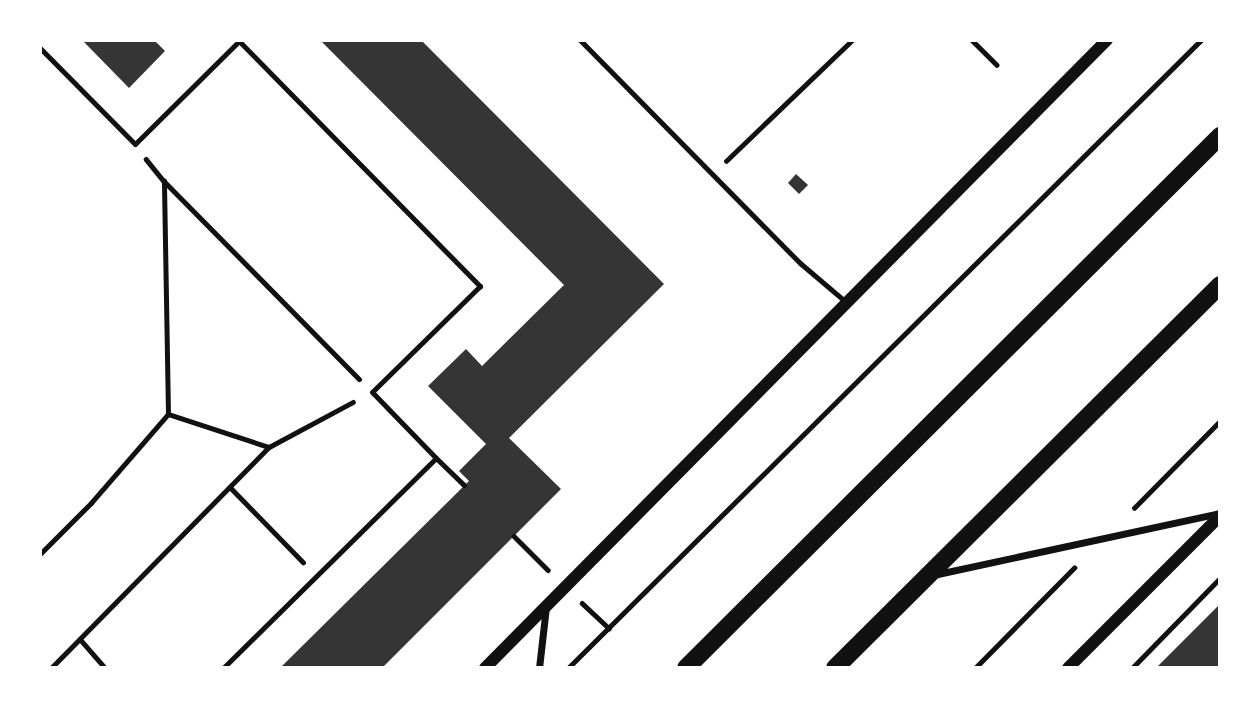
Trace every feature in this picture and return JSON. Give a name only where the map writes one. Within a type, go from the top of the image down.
[{"type":"main road","points":[[686,668],[1220,136]]},
{"type":"main road","points":[[835,668],[1220,285]]},
{"type":"street","points":[[485,668],[1107,40]]},
{"type":"street","points":[[926,577],[1220,515]]},
{"type":"street","points":[[1068,668],[1220,515]]},
{"type":"street","points":[[539,668],[546,606]]},
{"type":"lane","points":[[580,40],[800,263],[848,304]]},
{"type":"lane","points":[[40,48],[135,144],[239,41],[480,286],[372,392],[464,485]]},
{"type":"lane","points":[[223,668],[436,458]]},
{"type":"path","points":[[712,174],[852,40]]},
{"type":"path","points":[[972,40],[997,65]]},
{"type":"path","points":[[568,668],[1201,40]]},
{"type":"path","points":[[51,668],[269,447],[372,392],[164,181],[135,144]]},
{"type":"path","points":[[40,554],[91,503],[168,414],[164,181]]},
{"type":"path","points":[[168,414],[269,447]]},
{"type":"path","points":[[230,487],[316,576]]},
{"type":"path","points":[[514,536],[526,548]]},
{"type":"path","points":[[1132,668],[1220,578]]},
{"type":"path","points":[[80,639],[105,668]]},
{"type":"building","points":[[82,40],[154,40],[165,51],[129,88]]},
{"type":"building","points":[[320,40],[421,40],[664,284],[509,438],[561,489],[382,668],[280,668],[469,481],[459,471],[486,444],[428,386],[466,349],[482,366],[564,285]]},
{"type":"building","points":[[796,174],[808,185],[799,194],[788,183]]},
{"type":"building","points":[[1220,604],[1220,668],[1156,668]]}]
